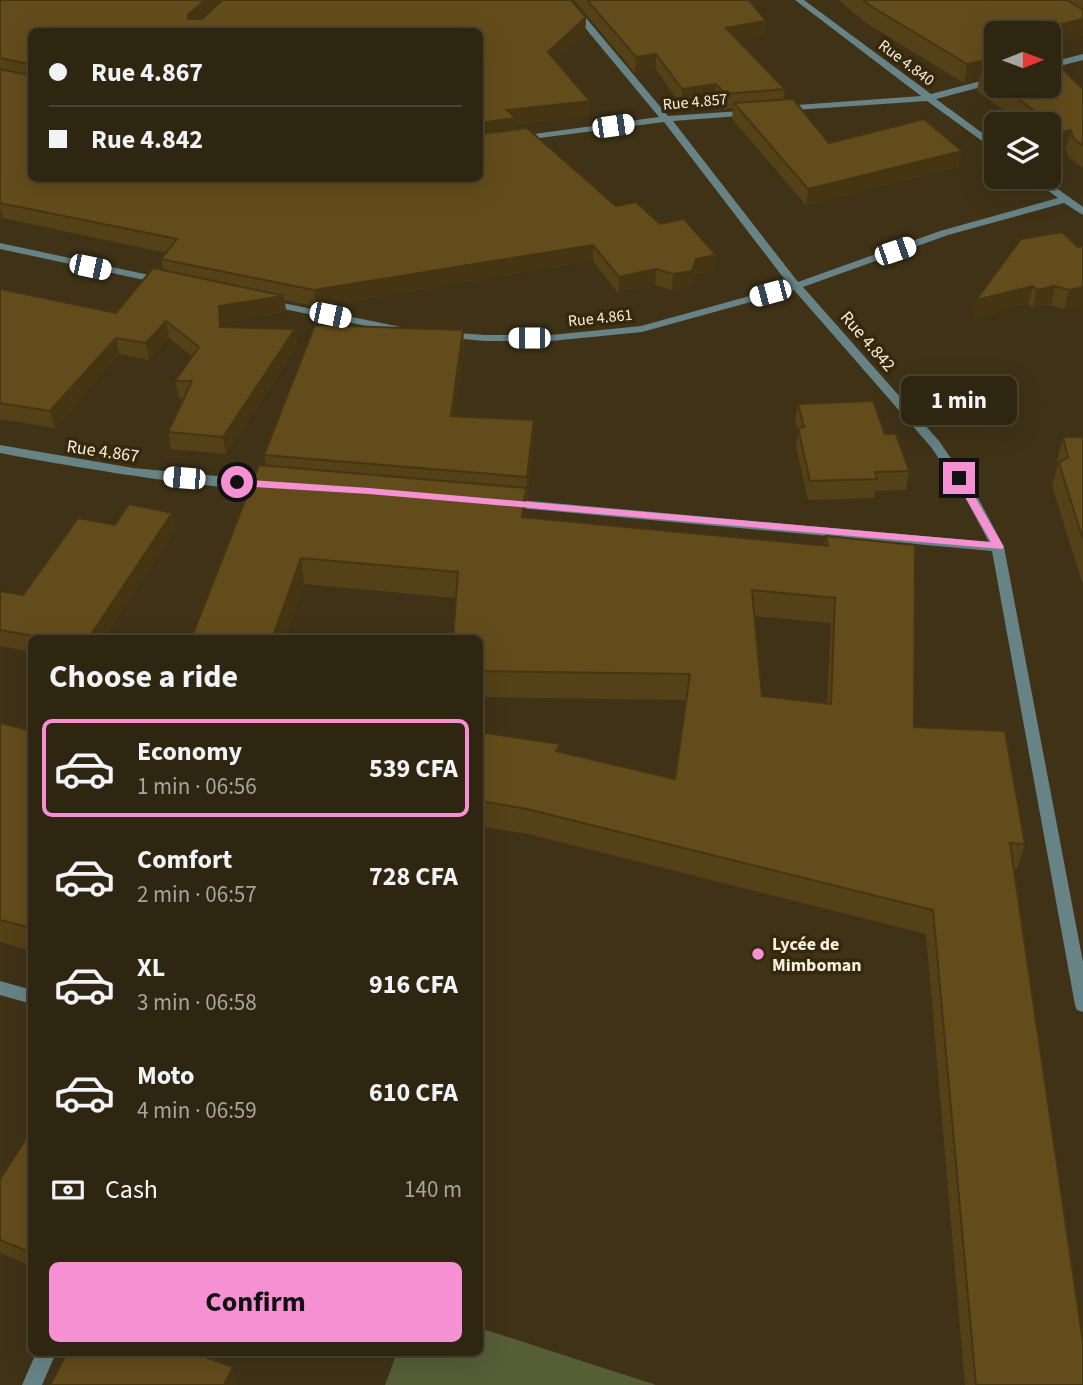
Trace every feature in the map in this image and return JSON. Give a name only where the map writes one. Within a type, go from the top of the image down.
[{"type":"street","name":"Rue 4.842","points":[[566,0],[666,119],[796,286],[935,444],[971,496],[998,547],[1083,1005]]},
{"type":"street","name":"Rue 4.840","points":[[799,0],[984,139]]},
{"type":"street","points":[[1061,63],[1083,57]]},
{"type":"street","points":[[776,110],[928,98],[984,83]]},
{"type":"street","name":"Rue 4.857","points":[[506,141],[666,119],[763,111]]},
{"type":"street","points":[[1052,189],[1083,212]]},
{"type":"street","name":"Rue 4.861","points":[[435,334],[485,338],[596,335],[642,329],[796,286],[944,233],[1066,199]]},
{"type":"street","points":[[0,246],[170,283]]},
{"type":"street","points":[[250,299],[422,333]]},
{"type":"street","name":"Rue 4.867","points":[[0,449],[54,462],[129,473],[277,485]]},
{"type":"street","points":[[492,502],[998,547]]},
{"type":"street","points":[[0,988],[28,996]]},
{"type":"street","points":[[32,1385],[45,1356]]},
{"type":"green space","points":[[483,1329],[656,1385],[385,1385],[396,1356],[483,1356]]},
{"type":"building","points":[[0,0],[205,0],[188,15],[188,19],[202,19],[222,0],[571,0],[586,17],[548,52],[590,101],[507,110],[516,118],[483,123],[483,28],[28,28],[28,64],[0,58]]},
{"type":"building","points":[[587,0],[749,0],[766,21],[726,28],[785,89],[725,94],[716,84],[682,89],[656,54],[636,57]]},
{"type":"building","points":[[863,0],[1067,0],[1083,10],[1083,19],[1061,24],[1061,21],[984,21],[984,60],[967,64]]},
{"type":"building","points":[[1061,68],[1083,89],[1083,146],[1073,138],[1071,130],[1064,132],[1061,130],[1061,112],[1036,112],[1017,98],[1061,98]]},
{"type":"building","points":[[0,69],[28,75],[28,182],[483,182],[483,134],[527,128],[616,206],[636,202],[660,224],[684,219],[716,255],[696,259],[692,271],[673,274],[656,269],[619,277],[593,245],[314,290],[161,259],[177,239],[0,203]]},
{"type":"building","points":[[793,99],[829,143],[924,119],[962,151],[808,189],[734,103]]},
{"type":"building","points":[[1062,232],[1078,247],[1083,246],[1083,287],[1069,290],[1055,286],[1037,290],[1033,286],[976,300],[1021,239]]},
{"type":"building","points":[[153,268],[284,296],[219,306],[220,327],[295,329],[223,437],[168,432],[192,381],[175,381],[199,347],[166,321],[146,343],[116,338],[50,411],[0,403],[0,289],[116,313]]},
{"type":"building","points":[[315,325],[463,330],[451,416],[534,420],[527,477],[264,455]]},
{"type":"building","points":[[873,401],[885,434],[896,434],[909,471],[875,472],[877,479],[810,481],[798,428],[804,427],[798,404]]},
{"type":"building","points":[[1063,437],[1083,437],[1083,540],[1059,463],[1068,457]]},
{"type":"building","points":[[259,465],[526,488],[522,517],[828,546],[826,536],[915,545],[914,727],[1005,731],[1025,844],[1010,843],[1083,1342],[1083,1385],[976,1385],[933,910],[527,809],[483,802],[483,732],[560,744],[556,751],[675,779],[690,674],[483,671],[483,635],[453,635],[458,572],[301,558],[273,635],[193,635]],"holes":[[[752,590],[835,598],[831,704],[762,696]]]},
{"type":"building","points":[[129,504],[172,513],[91,635],[28,635],[0,630],[0,591],[23,595],[78,518],[115,525]]},
{"type":"building","points":[[0,723],[28,730],[28,927],[0,920]]},
{"type":"building","points":[[28,1135],[28,1251],[0,1240],[1,1178]]},
{"type":"building","points":[[65,1356],[202,1356],[233,1367],[224,1385],[50,1385]]},
{"type":"place","name":"Lycée de Mimboman","points":[[758,954]]},
{"type":"route","points":[[237,482],[369,491],[998,547],[959,478]]}]
